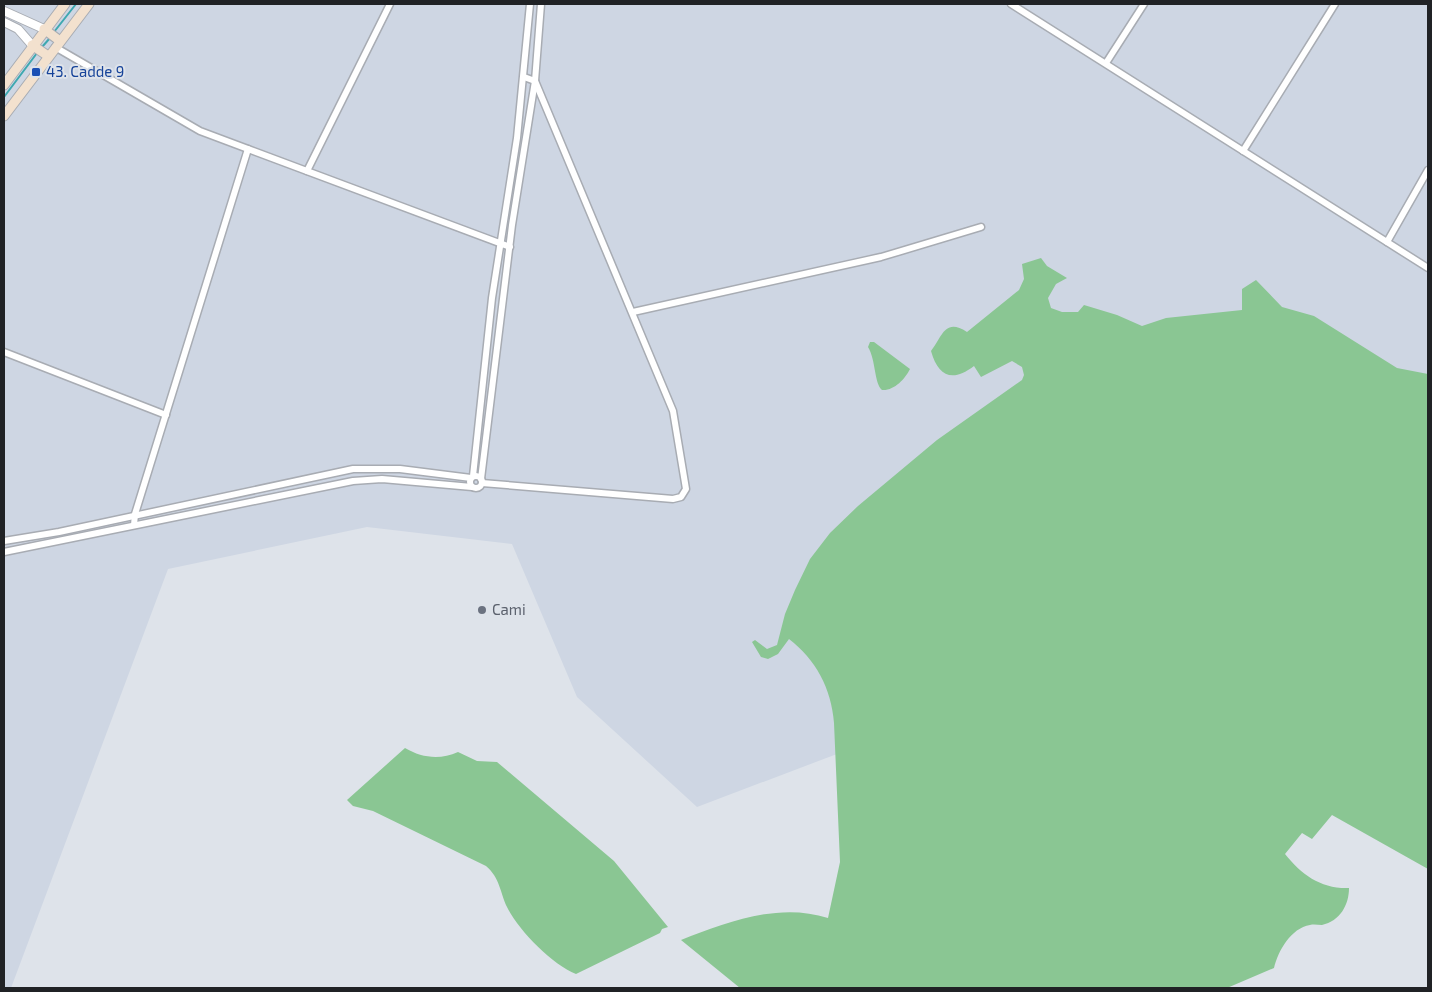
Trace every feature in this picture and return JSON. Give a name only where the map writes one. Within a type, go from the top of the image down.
[{"type":"main road","points":[[4,85],[32,44],[65,4]]},
{"type":"main road","points":[[4,116],[89,4]]},
{"type":"main road","points":[[44,29],[57,44]]},
{"type":"main road","points":[[32,44],[48,56]]},
{"type":"street","points":[[307,171],[390,4]]},
{"type":"street","points":[[472,487],[470,483],[492,298],[524,78],[530,4]]},
{"type":"street","points":[[4,552],[363,479],[392,479],[478,488],[482,481],[510,247],[535,81],[541,4]]},
{"type":"street","points":[[1010,4],[1428,268]]},
{"type":"street","points":[[1106,63],[1144,4]]},
{"type":"street","points":[[1243,151],[1335,4]]},
{"type":"street","points":[[4,11],[44,29]]},
{"type":"street","points":[[4,22],[18,29],[32,44]]},
{"type":"street","points":[[57,44],[200,131],[510,247]]},
{"type":"street","points":[[524,78],[535,81]]},
{"type":"street","points":[[4,541],[59,532],[135,514],[353,469],[400,469],[472,477],[482,481],[673,499],[683,495],[686,490],[685,477],[673,411],[535,81]]},
{"type":"street","points":[[134,525],[135,514],[248,149]]},
{"type":"street","points":[[1387,242],[1428,170]]},
{"type":"street","points":[[633,312],[881,258],[981,226]]},
{"type":"street","points":[[4,352],[166,415]]},
{"type":"shaded area","points":[[4,4],[1428,4],[1428,484],[1394,543],[697,807],[577,697],[512,544],[367,527],[168,569],[11,988],[4,988]]},
{"type":"green space","points":[[1041,258],[1047,266],[1067,278],[1056,284],[1048,298],[1051,308],[1062,312],[1078,312],[1084,305],[1117,315],[1142,326],[1166,318],[1242,310],[1242,289],[1256,280],[1282,307],[1314,316],[1397,368],[1428,374],[1428,869],[1332,815],[1312,839],[1302,833],[1285,854],[1298,868],[1313,879],[1330,886],[1349,888],[1349,894],[1342,911],[1334,920],[1328,923],[1303,927],[1291,935],[1282,948],[1274,968],[1227,988],[740,988],[681,940],[735,921],[772,913],[791,912],[828,918],[840,862],[834,723],[826,687],[807,656],[789,639],[778,654],[768,659],[761,657],[752,642],[755,640],[767,649],[777,645],[785,614],[795,590],[810,559],[830,533],[858,506],[937,440],[1022,380],[1024,375],[1022,367],[1012,361],[981,377],[974,366],[959,374],[947,374],[938,366],[931,351],[948,328],[959,328],[967,332],[1019,290],[1024,279],[1022,264]]},
{"type":"green space","points":[[870,342],[874,342],[910,369],[905,377],[891,389],[882,390],[879,387],[871,352],[868,347]]},
{"type":"green space","points":[[405,748],[424,756],[438,757],[458,752],[477,761],[497,762],[614,861],[668,927],[662,929],[660,933],[576,974],[557,963],[537,946],[519,926],[507,907],[497,880],[486,866],[373,811],[353,806],[347,800]]},
{"type":"waterway","points":[[54,32],[76,4]]},
{"type":"waterway","points":[[42,47],[50,38]]},
{"type":"waterway","points":[[4,97],[37,53]]},
{"type":"place","name":"43. Cadde 9","points":[[36,72]]},
{"type":"place","name":"Cami","points":[[482,610]]}]
